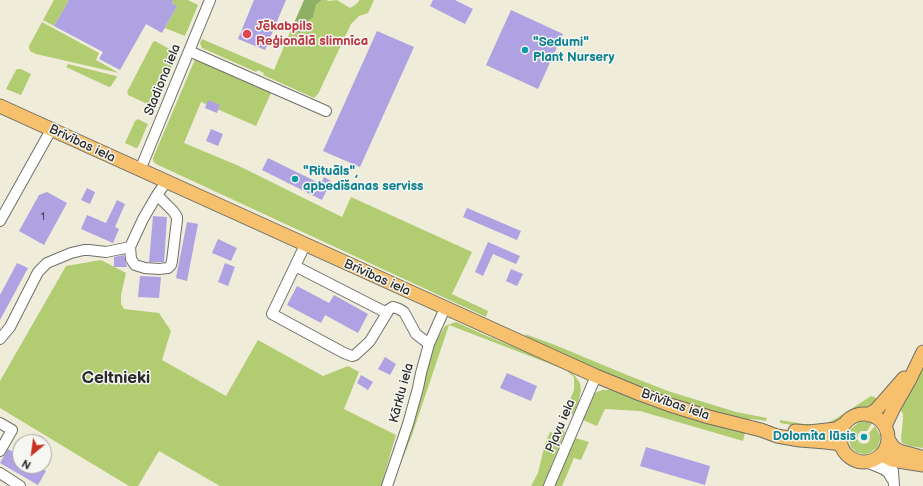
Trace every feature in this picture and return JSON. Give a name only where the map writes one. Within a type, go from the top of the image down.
[{"type":"main road","name":"Brīvības iela","points":[[0,106],[596,376],[670,405],[709,417],[761,430],[776,436],[841,444]]},
{"type":"main road","points":[[885,426],[923,352]]},
{"type":"main road","points":[[868,415],[876,410],[916,365]]},
{"type":"main road","points":[[875,458],[887,446],[888,439],[885,426],[875,417],[862,414],[855,416],[844,424],[841,431],[841,444],[847,456],[859,462],[875,458],[923,465]]},
{"type":"main road","name":"Brīvības iela","points":[[761,430],[773,429],[809,432],[836,429],[844,424]]},
{"type":"main road","points":[[888,439],[899,451],[923,457]]},
{"type":"street","name":"Stadiona iela","points":[[140,170],[210,0]]},
{"type":"street","points":[[189,51],[326,111]]},
{"type":"street","points":[[0,221],[51,130]]},
{"type":"street","points":[[158,195],[177,217],[172,261],[168,268],[145,268],[135,265],[131,259],[130,247],[143,219],[166,182]]},
{"type":"street","points":[[305,245],[272,314],[350,356],[354,355],[370,341],[388,310],[393,307],[404,312],[416,334],[429,344]]},
{"type":"street","points":[[0,339],[10,327],[38,272],[47,263],[84,250],[106,252],[130,247]]},
{"type":"street","points":[[295,266],[387,313]]},
{"type":"street","name":"Kārklu iela","points":[[387,486],[408,424],[429,344],[445,308]]},
{"type":"street","name":"Pļavu iela","points":[[549,486],[596,376]]},
{"type":"street","points":[[0,423],[12,430],[0,451]]},
{"type":"street","points":[[875,458],[883,469],[888,472],[894,483]]},
{"type":"street","points":[[0,473],[20,486]]},
{"type":"green space","points":[[54,0],[69,0],[54,26],[43,20]]},
{"type":"green space","points":[[173,0],[188,0],[198,5],[185,36],[165,28],[177,6],[172,3]]},
{"type":"green space","points":[[304,0],[322,0],[316,5],[313,17],[308,21],[307,27],[299,33],[291,30]]},
{"type":"green space","points":[[322,0],[337,0],[350,8],[359,0],[374,0],[368,13],[359,16],[351,24],[318,94],[314,98],[263,75],[264,73],[258,70],[256,72],[202,48],[200,43],[202,39],[274,70],[291,30],[299,33],[313,16],[316,5]]},
{"type":"green space","points":[[42,22],[99,53],[96,60],[119,73],[36,54],[30,51],[29,46]]},
{"type":"green space","points":[[155,41],[177,54],[154,107],[128,95],[127,92],[153,42]]},
{"type":"green space","points":[[196,57],[272,91],[256,126],[201,102],[184,143],[239,166],[342,217],[351,197],[472,252],[452,294],[488,311],[486,317],[156,164],[153,161],[153,158]]},
{"type":"green space","points":[[68,64],[117,77],[109,87],[66,67]]},
{"type":"green space","points":[[17,69],[21,69],[31,74],[21,95],[6,89]]},
{"type":"green space","points":[[138,119],[148,124],[138,147],[136,148],[125,143],[135,121]]},
{"type":"green space","points":[[101,260],[126,273],[121,295],[121,304],[124,309],[159,313],[171,331],[162,360],[226,396],[258,340],[323,376],[348,366],[359,372],[344,409],[396,435],[381,486],[220,486],[159,451],[138,486],[129,486],[52,439],[52,434],[43,434],[0,408],[0,381],[66,266]]},
{"type":"green space","points":[[456,322],[569,370],[580,383],[581,391],[578,403],[573,415],[565,412],[574,390],[574,377],[566,370],[449,325],[412,435],[392,486],[404,448],[413,426],[435,343],[445,326]]},
{"type":"green space","points":[[525,334],[668,391],[736,412],[767,418],[766,421],[752,419],[743,420],[726,416],[659,395],[586,365],[527,338]]},
{"type":"green space","points":[[923,368],[923,448],[902,443],[903,414],[900,409]]},
{"type":"green space","points":[[602,390],[611,390],[693,419],[745,433],[743,441],[640,411],[605,409],[597,426],[583,420],[595,393]]},
{"type":"green space","points":[[871,396],[881,401],[869,407],[853,409],[834,423],[803,427],[780,423],[780,420],[804,424],[825,424]]},
{"type":"green space","points":[[862,421],[872,423],[867,431],[861,431],[858,434],[857,439],[860,443],[865,444],[869,442],[869,433],[875,426],[880,435],[877,448],[866,454],[857,453],[851,447],[848,437],[851,429]]},
{"type":"green space","points":[[558,427],[565,432],[543,486],[531,486],[538,473],[545,444],[550,432],[555,434]]},
{"type":"green space","points":[[575,438],[589,442],[581,460],[574,458],[562,486],[554,486]]},
{"type":"building","points":[[69,0],[173,0],[172,3],[177,6],[162,33],[146,24],[120,70],[99,59],[103,52],[54,26]]},
{"type":"building","points":[[254,0],[286,0],[265,50],[238,39]]},
{"type":"building","points":[[433,0],[455,0],[473,9],[465,24],[430,6]]},
{"type":"building","name":"\"Sedumi\" Plant Nursery","points":[[511,10],[563,34],[538,89],[486,65]]},
{"type":"building","points":[[377,31],[414,47],[360,167],[323,151]]},
{"type":"building","points":[[208,100],[220,105],[217,113],[205,108]]},
{"type":"building","points":[[211,129],[223,134],[218,146],[206,141]]},
{"type":"building","name":"\"Rituāls\", apbedīšanas serviss","points":[[268,158],[321,184],[324,177],[331,181],[322,200],[262,170]]},
{"type":"building","points":[[87,188],[95,192],[90,204],[81,200]]},
{"type":"building","points":[[47,192],[67,203],[44,245],[19,231],[39,195]]},
{"type":"building","points":[[117,200],[125,204],[115,227],[119,229],[113,243],[81,229],[87,215],[106,223]]},
{"type":"building","points":[[467,208],[521,231],[517,240],[463,217]]},
{"type":"building","points":[[153,216],[167,217],[164,262],[149,262]]},
{"type":"building","points":[[187,222],[198,224],[187,281],[176,278]]},
{"type":"building","points":[[218,239],[237,248],[231,261],[212,253]]},
{"type":"building","points":[[488,242],[520,256],[516,264],[493,254],[483,276],[475,272]]},
{"type":"building","points":[[124,255],[127,267],[114,267],[114,257]]},
{"type":"building","points":[[17,263],[28,268],[0,320],[0,295]]},
{"type":"building","points":[[225,263],[235,267],[228,286],[218,282]]},
{"type":"building","points":[[511,269],[523,274],[517,286],[506,281]]},
{"type":"building","points":[[140,276],[161,277],[159,298],[138,297]]},
{"type":"building","points":[[297,286],[329,303],[334,295],[368,314],[358,333],[325,315],[321,323],[287,305]]},
{"type":"building","points":[[385,357],[396,364],[390,375],[378,369]]},
{"type":"building","points":[[507,373],[537,386],[531,401],[500,388]]},
{"type":"building","points":[[361,375],[373,382],[368,390],[357,383]]},
{"type":"building","points":[[646,447],[710,466],[705,485],[640,466]]},
{"type":"building","points":[[8,449],[12,451],[12,470],[0,463]]},
{"type":"building","points":[[19,474],[44,474],[38,485]]},
{"type":"place","name":"Jēkabpils Reģionālā slimnīca","points":[[247,34]]},
{"type":"place","name":"\"Sedumi\" Plant Nursery","points":[[525,50]]},
{"type":"place","name":"\"Rituāls\", apbedīšanas serviss","points":[[295,179]]},
{"type":"place","name":"Dolomīta lūsis","points":[[864,437]]},
{"type":"district","name":"Celtnieki","points":[[116,379]]}]
